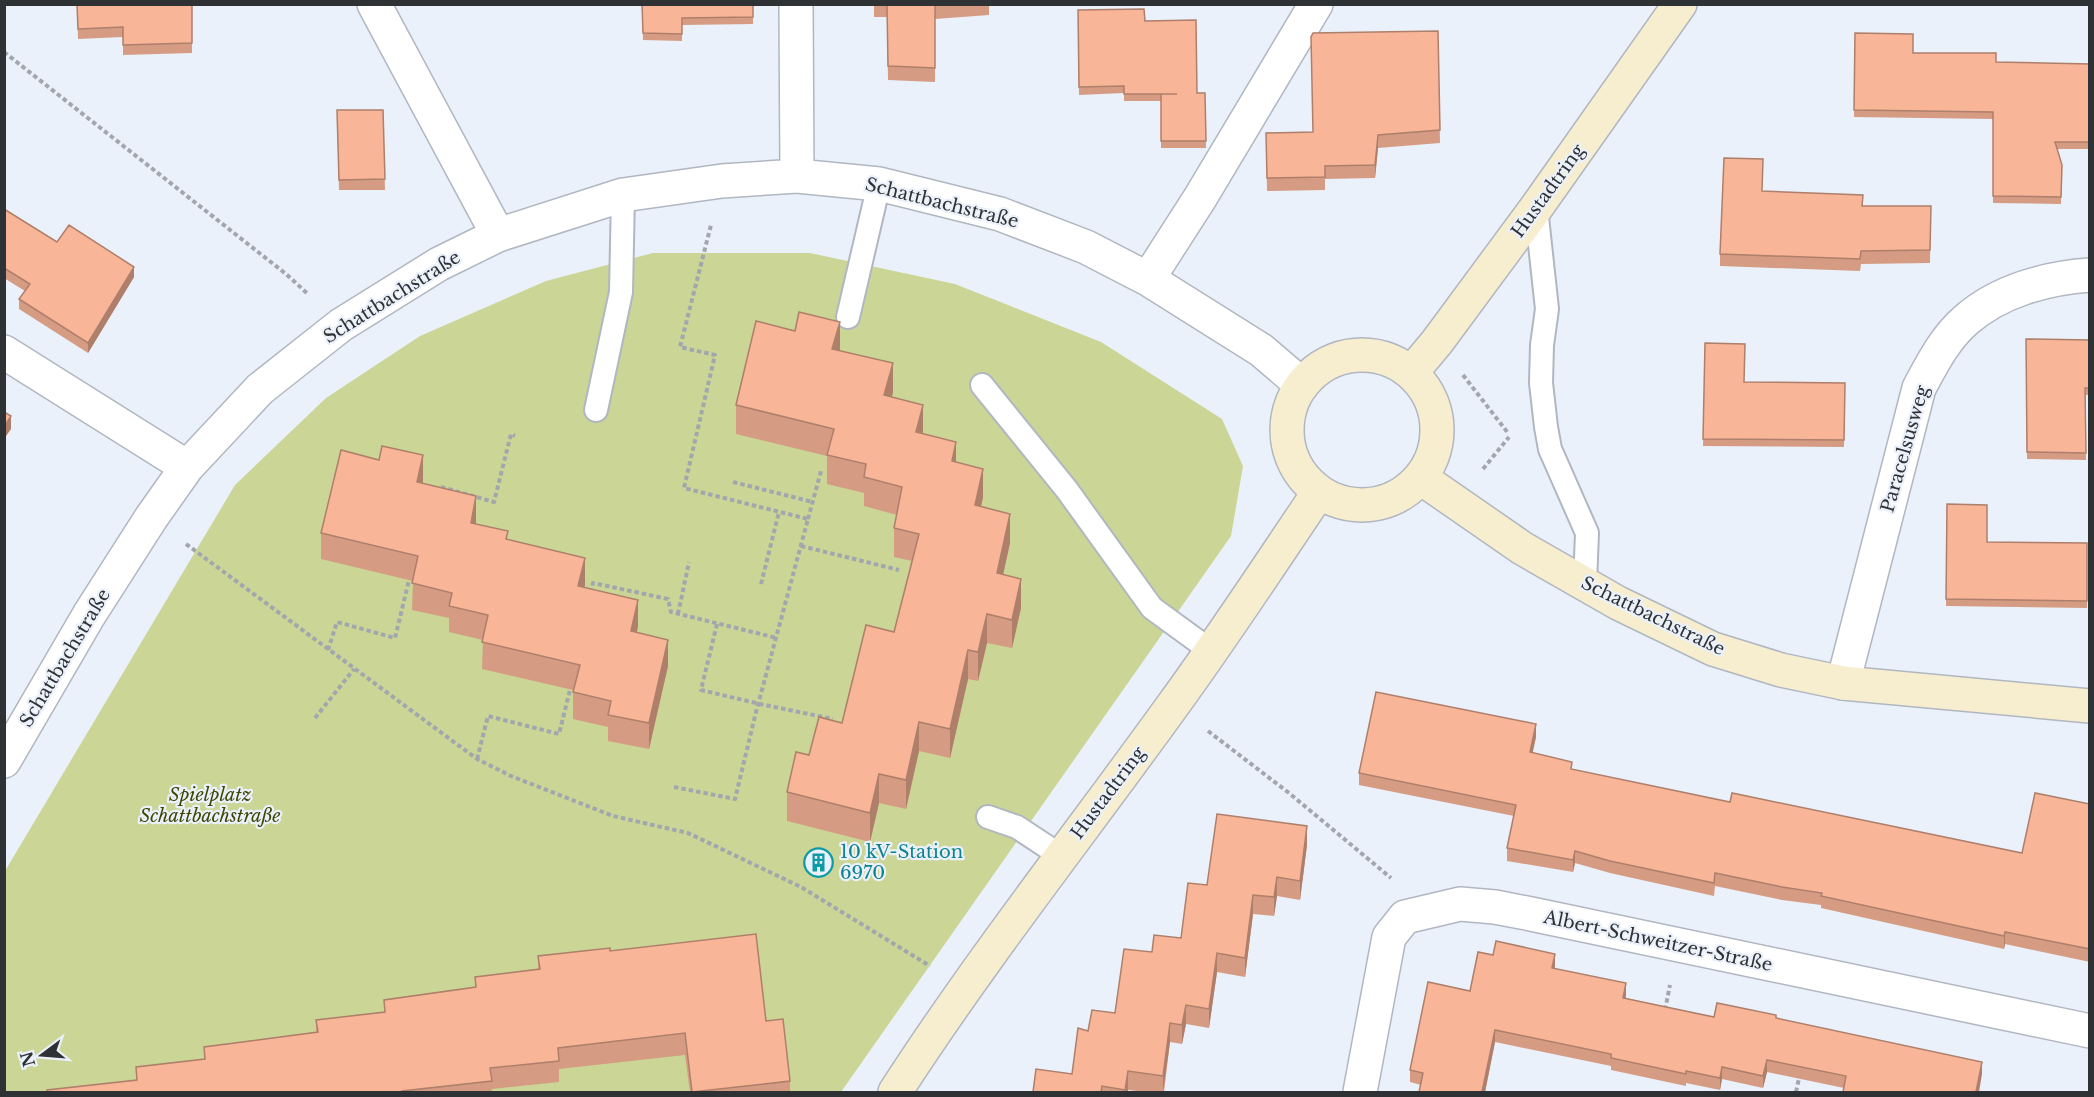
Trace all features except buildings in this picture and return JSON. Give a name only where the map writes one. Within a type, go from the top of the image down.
[{"type":"street","points":[[374,4],[498,235]]},
{"type":"street","points":[[796,4],[797,176]]},
{"type":"street","points":[[1148,279],[1200,198],[1316,4]]},
{"type":"street","name":"Hustadtring","points":[[1411,373],[1437,342],[1536,208],[1680,4]]},
{"type":"street","name":"Schattbachstraße","points":[[4,761],[88,615],[151,518],[187,467],[260,389],[341,325],[439,264],[498,235],[623,195],[722,181],[797,176],[879,184],[1000,214],[1086,247],[1148,279],[1261,350],[1302,385]]},
{"type":"street","name":"Paracelsusweg","points":[[1844,683],[1919,388],[1940,351],[1965,321],[1991,302],[2040,283],[2064,277],[2090,275]]},
{"type":"street","points":[[4,352],[187,467]]},
{"type":"street","points":[[1362,355],[1380,356],[1411,373],[1424,387],[1433,404],[1437,423],[1436,442],[1421,478],[1410,489],[1396,497],[1380,503],[1365,505],[1348,504],[1319,492],[1306,481],[1290,450],[1287,434],[1288,416],[1293,400],[1302,385],[1314,372],[1345,356],[1362,355]]},
{"type":"street","name":"Schattbachstraße","points":[[1421,478],[1522,548],[1618,603],[1713,649],[1781,670],[1844,683],[2090,706]]},
{"type":"street","name":"Hustadtring","points":[[894,1092],[1061,856],[1173,705],[1319,492]]},
{"type":"street","name":"Albert-Schweitzer-Straße","points":[[1360,1092],[1389,937],[1405,917],[1460,904],[1495,907],[1530,914],[2090,1031]]},
{"type":"lane","points":[[848,317],[879,184]]},
{"type":"lane","points":[[596,410],[621,292],[623,195]]},
{"type":"lane","points":[[1536,208],[1547,309],[1542,345],[1541,383],[1546,427],[1550,449],[1587,533],[1585,583]]},
{"type":"lane","points":[[982,385],[1067,490],[1152,608],[1211,651]]},
{"type":"lane","points":[[988,816],[1017,827],[1061,856]]},
{"type":"path","points":[[4,52],[286,274],[341,325]]},
{"type":"path","points":[[722,181],[680,347],[715,356],[684,488],[808,519]]},
{"type":"path","points":[[1437,342],[1510,436]]},
{"type":"path","points":[[1457,502],[1510,436],[1546,427]]},
{"type":"path","points":[[441,487],[494,502],[511,434],[515,436]]},
{"type":"path","points":[[674,787],[735,799],[821,471]]},
{"type":"path","points":[[733,482],[813,501]]},
{"type":"path","points":[[761,584],[780,512]]},
{"type":"path","points":[[151,518],[477,759],[511,776],[613,816],[688,833],[801,887],[966,988]]},
{"type":"path","points":[[801,546],[899,570]]},
{"type":"path","points":[[678,614],[689,562]]},
{"type":"path","points":[[328,650],[337,622],[395,638],[409,580]]},
{"type":"path","points":[[589,602],[593,583],[668,599],[670,612],[777,638]]},
{"type":"path","points":[[717,624],[701,690],[833,719]]},
{"type":"path","points":[[315,718],[354,669]]},
{"type":"path","points":[[477,759],[488,716],[559,734],[570,690]]},
{"type":"path","points":[[1173,705],[1250,762],[1366,857]]},
{"type":"path","points":[[1796,1092],[1801,1069]]},
{"type":"green space","name":"Spielplatz Schattbachstraße","points":[[653,253],[810,253],[955,284],[1101,342],[1222,419],[1243,466],[1231,536],[841,1092],[5,1092],[5,871],[235,485],[326,398],[420,336],[546,281]]},
{"type":"place","name":"10 kV-Station 6970","points":[[819,862]]}]
